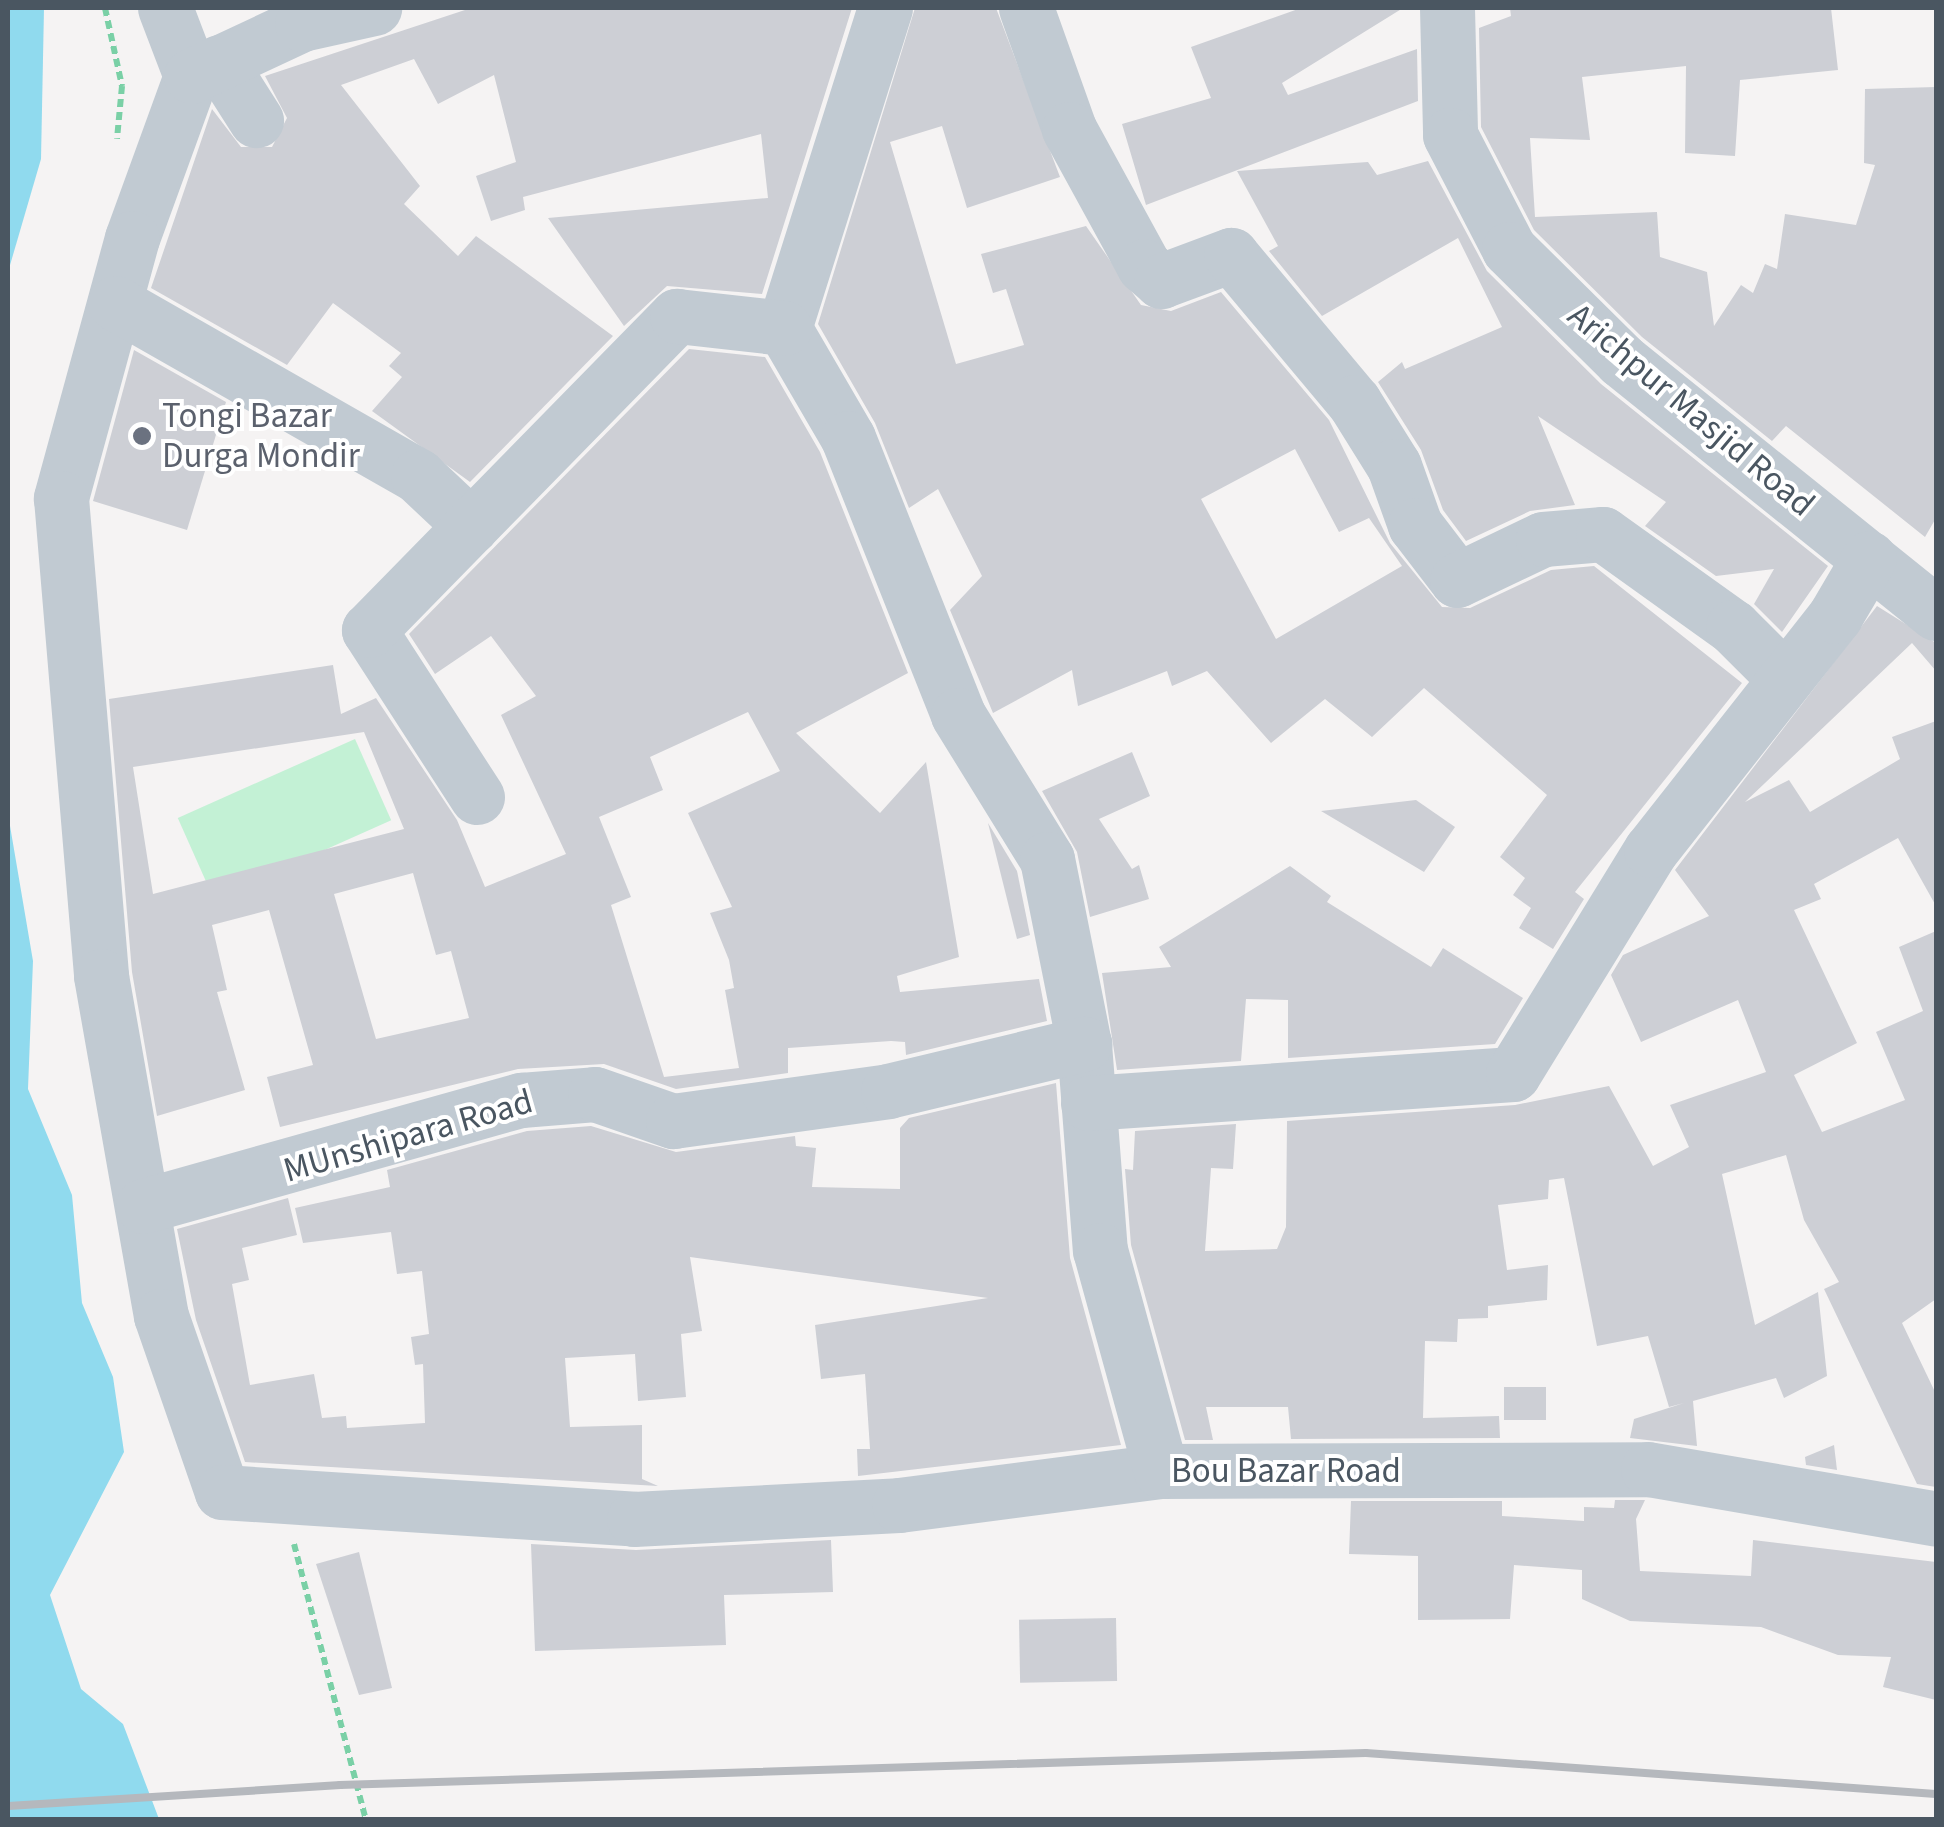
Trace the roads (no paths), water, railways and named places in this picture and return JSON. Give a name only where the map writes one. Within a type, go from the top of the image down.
[{"type":"street","points":[[165,8],[205,69],[256,120]]},
{"type":"street","points":[[143,1206],[101,976],[61,498],[115,302],[205,69],[303,16],[374,8]]},
{"type":"street","points":[[885,8],[784,328],[848,438],[958,715],[1047,859],[1084,1044],[1100,1250],[1161,1472]]},
{"type":"street","points":[[1026,8],[1069,128],[1144,266],[1162,281],[1231,256],[1354,402],[1394,466],[1415,525],[1457,580],[1543,538],[1604,534],[1733,627],[1784,678]]},
{"type":"street","name":"Arichpur Masjid Road","points":[[1447,8],[1450,135],[1509,249],[1620,360],[1936,613]]},
{"type":"street","points":[[115,302],[418,476],[471,526]]},
{"type":"street","points":[[477,796],[369,630],[677,316],[784,328]]},
{"type":"street","points":[[1088,1103],[1513,1074],[1651,850],[1784,678],[1869,558]]},
{"type":"street","name":"MUnshipara Road","points":[[143,1206],[521,1100],[595,1094],[674,1122],[888,1091],[1084,1044]]},
{"type":"street","name":"Bou Bazar Road","points":[[143,1206],[161,1316],[222,1492],[634,1519],[899,1506],[1161,1472],[1648,1469],[1936,1518]]},
{"type":"water","points":[[8,8],[44,8],[41,159],[8,272]]},
{"type":"water","points":[[8,814],[33,961],[28,1089],[72,1195],[82,1303],[113,1377],[124,1452],[50,1595],[81,1689],[123,1724],[159,1819],[8,1819]]},
{"type":"railway","points":[[8,1806],[340,1785],[1366,1753],[1936,1794]]},
{"type":"place","name":"Tongi Bazar Durga Mondir","points":[[142,436]]}]
